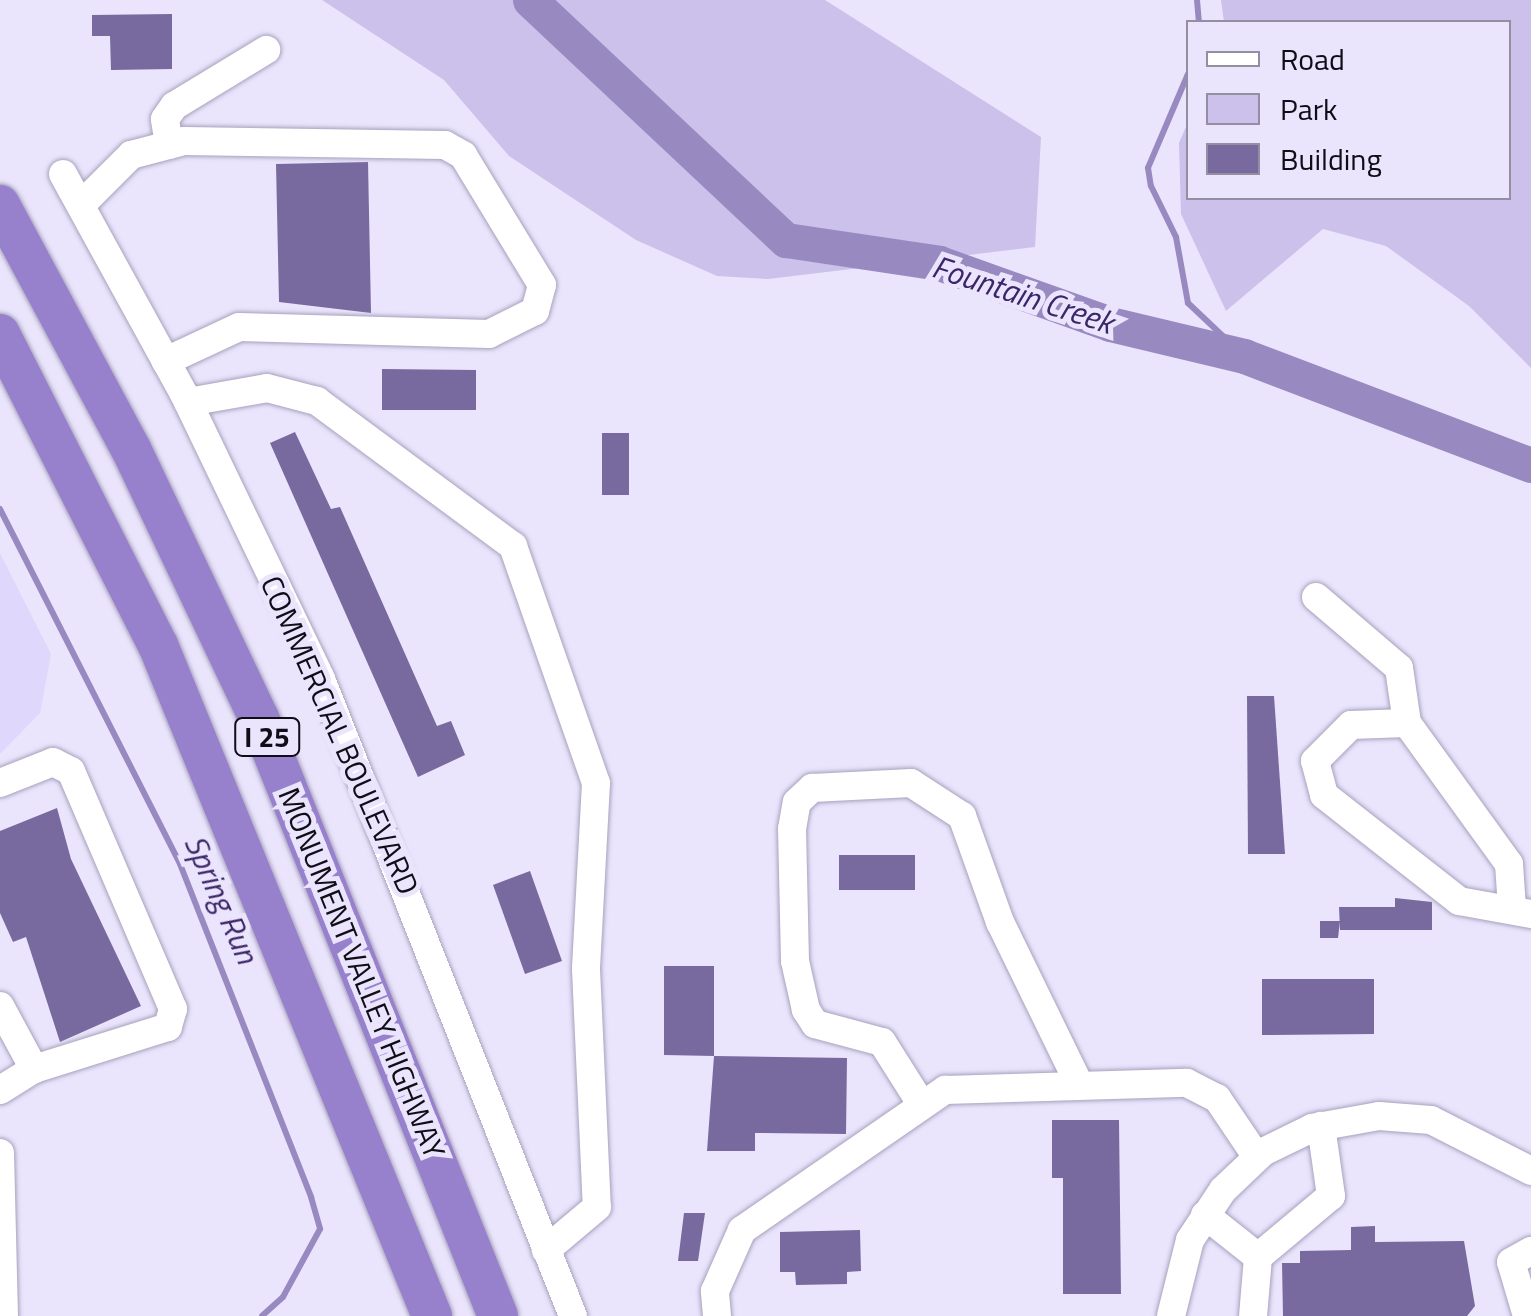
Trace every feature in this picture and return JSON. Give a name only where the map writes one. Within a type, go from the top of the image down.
[{"type":"highway","name":"MONUMENT VALLEY HIGHWAY","points":[[0,206],[206,600],[497,1307]]},
{"type":"highway","name":"MONUMENT VALLEY HIGHWAY","points":[[0,334],[158,645],[432,1316]]},
{"type":"street","points":[[169,145],[165,118],[174,106],[266,50]]},
{"type":"street","points":[[80,205],[131,155],[169,145],[445,145],[463,156],[542,286],[535,311],[490,334],[239,327],[166,361]]},
{"type":"street","name":"COMMERCIAL BOULEVARD","points":[[63,174],[188,402],[398,862],[572,1316]]},
{"type":"street","points":[[188,402],[267,388],[318,401],[513,546],[596,783],[586,969],[597,1206],[546,1250]]},
{"type":"street","points":[[1316,597],[1399,668],[1407,722],[1509,864],[1522,910],[1459,901],[1324,795],[1316,762],[1351,725],[1407,722]]},
{"type":"street","points":[[0,784],[52,762],[72,772],[174,1010],[168,1026],[34,1069],[0,1090]]},
{"type":"street","points":[[920,1102],[882,1042],[815,1024],[806,1010],[795,961],[792,829],[797,802],[812,788],[912,783],[962,816],[1000,922],[1079,1084]]},
{"type":"street","points":[[0,1006],[34,1069]]},
{"type":"street","points":[[716,1316],[715,1291],[742,1230],[920,1102],[945,1090],[1188,1082],[1217,1098],[1257,1157]]},
{"type":"street","points":[[1171,1316],[1180,1266],[1206,1215],[1257,1157],[1322,1126],[1431,1120],[1530,1168]]},
{"type":"street","points":[[1253,1316],[1258,1258],[1332,1196],[1322,1126]]},
{"type":"street","points":[[0,1153],[3,1298]]},
{"type":"street","points":[[1206,1215],[1258,1258]]},
{"type":"street","points":[[1527,1316],[1511,1262],[1531,1251]]},
{"type":"shaded area","points":[[0,553],[51,654],[40,713],[0,754]]},
{"type":"green space","points":[[322,0],[825,0],[1041,137],[1035,247],[768,279],[717,276],[636,240],[509,156],[444,80]]},
{"type":"green space","points":[[1221,0],[1531,0],[1531,368],[1469,306],[1386,246],[1323,229],[1226,311],[1181,214],[1179,143],[1186,127],[1186,200],[1511,200],[1511,20],[1224,20]]},
{"type":"building","points":[[172,14],[172,69],[111,70],[110,36],[92,36],[92,15]]},
{"type":"building","points":[[368,162],[371,313],[279,302],[276,164]]},
{"type":"building","points":[[382,369],[476,370],[476,410],[382,410]]},
{"type":"building","points":[[295,432],[331,509],[340,507],[437,726],[451,721],[465,755],[418,777],[270,443]]},
{"type":"building","points":[[602,433],[629,433],[629,495],[602,495]]},
{"type":"building","points":[[1247,696],[1274,696],[1285,854],[1248,854]]},
{"type":"building","points":[[57,808],[71,859],[141,1006],[60,1042],[26,937],[13,942],[0,913],[0,831]]},
{"type":"building","points":[[839,855],[915,855],[915,890],[839,890]]},
{"type":"building","points":[[530,871],[562,961],[525,974],[493,885]]},
{"type":"building","points":[[1395,898],[1432,902],[1432,930],[1340,930],[1339,907],[1395,907]]},
{"type":"building","points":[[1320,921],[1340,921],[1338,938],[1320,938]]},
{"type":"building","points":[[664,966],[714,966],[714,1056],[664,1055]]},
{"type":"building","points":[[1262,979],[1374,979],[1374,1034],[1262,1035]]},
{"type":"building","points":[[714,1056],[847,1058],[846,1134],[755,1133],[755,1151],[707,1151]]},
{"type":"building","points":[[1052,1120],[1119,1120],[1121,1294],[1063,1294],[1063,1178],[1052,1178]]},
{"type":"building","points":[[684,1213],[705,1213],[698,1261],[678,1261]]},
{"type":"building","points":[[1375,1226],[1375,1242],[1464,1241],[1475,1306],[1467,1316],[1283,1316],[1282,1263],[1300,1263],[1300,1251],[1351,1250],[1351,1227]]},
{"type":"building","points":[[860,1230],[861,1271],[847,1272],[847,1284],[796,1285],[795,1272],[780,1272],[780,1232]]},
{"type":"waterway","name":"Fountain Creek","points":[[530,0],[786,240],[939,263],[1110,324],[1244,356],[1531,465]]},
{"type":"waterway","points":[[1197,0],[1199,20]]},
{"type":"waterway","points":[[1186,79],[1148,168],[1151,186],[1176,237],[1188,303],[1244,356]]},
{"type":"waterway","name":"Spring Run","points":[[0,509],[180,864],[311,1197],[320,1229],[283,1297],[262,1316]]}]
